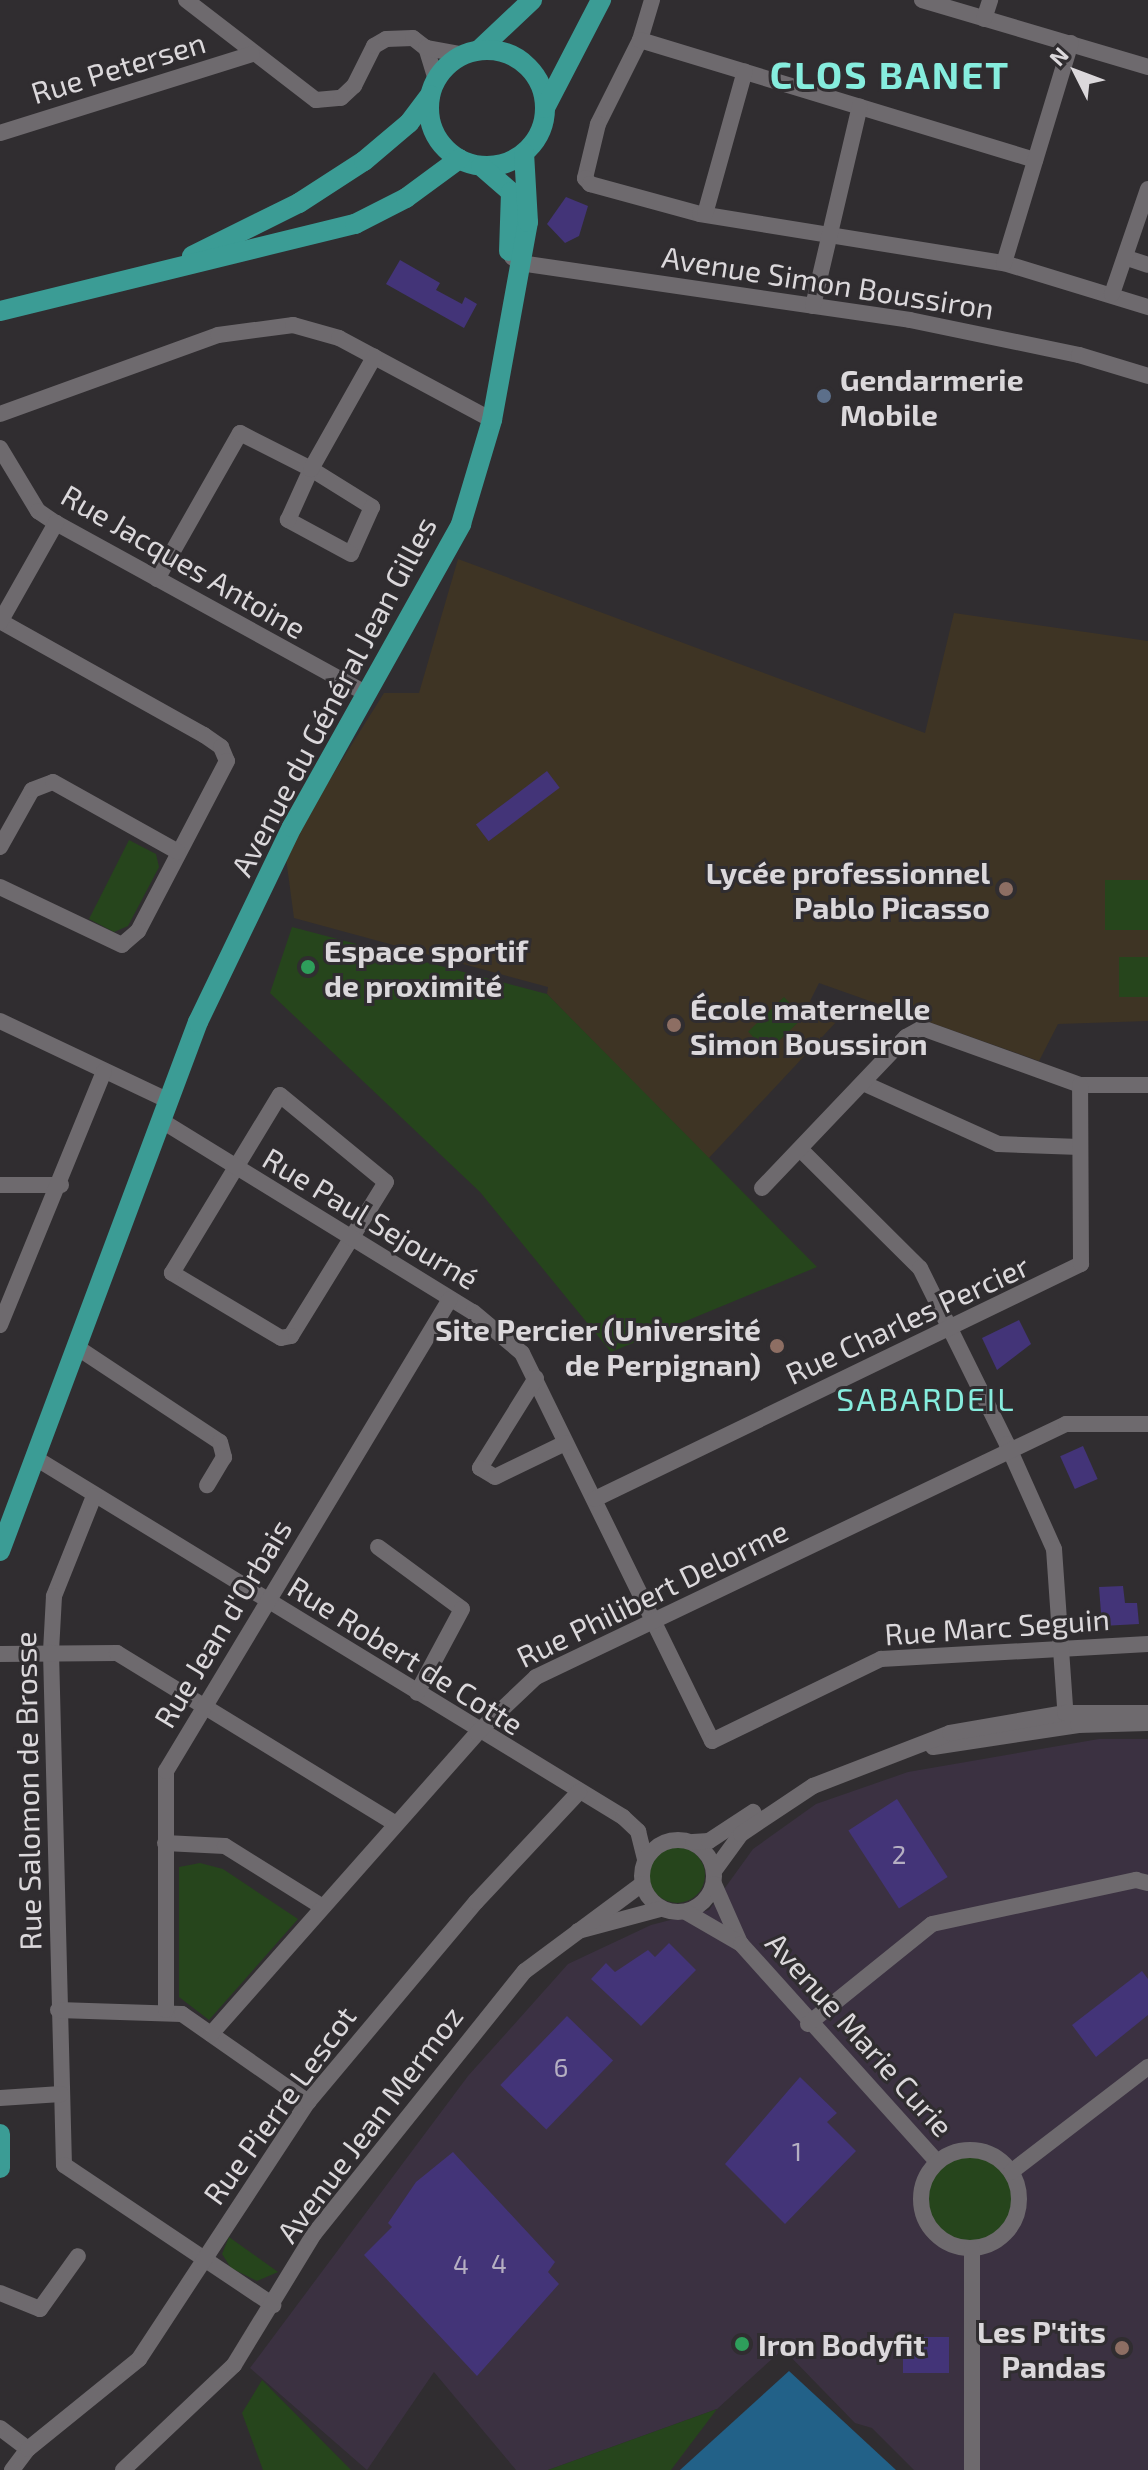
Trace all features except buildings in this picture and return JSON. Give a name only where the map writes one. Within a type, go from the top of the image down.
[{"type":"main road","points":[[155,272],[318,192],[388,142],[433,88],[532,0]]},
{"type":"main road","points":[[0,311],[355,224],[471,164],[524,153],[539,133],[545,108],[601,0]]},
{"type":"main road","points":[[471,52],[507,53],[530,69],[545,108]]},
{"type":"main road","points":[[433,88],[437,139],[471,164]]},
{"type":"main road","name":"Avenue du Général Jean Gilles","points":[[0,1551],[37,1459],[198,1022],[360,691],[450,551],[486,417],[520,263],[529,207],[524,153]]},
{"type":"main road","name":"Avenue du Général Jean Gilles","points":[[471,164],[511,192],[511,244],[486,417]]},
{"type":"main road","points":[[0,2134],[0,2168]]},
{"type":"street","points":[[186,0],[298,89],[326,100],[354,86],[374,46],[386,39],[413,38],[426,48],[471,52]]},
{"type":"street","points":[[652,0],[640,40],[598,124],[585,178],[705,214],[1004,263],[1148,307]]},
{"type":"street","points":[[922,0],[1148,67]]},
{"type":"street","points":[[984,19],[990,0]]},
{"type":"street","points":[[640,40],[1035,160]]},
{"type":"street","points":[[1004,263],[1071,43]]},
{"type":"street","points":[[426,48],[433,88]]},
{"type":"street","name":"Rue Petersen","points":[[0,133],[252,54]]},
{"type":"street","points":[[705,214],[745,71]]},
{"type":"street","points":[[813,306],[825,235],[860,106]]},
{"type":"street","points":[[1112,294],[1127,258],[1148,189]]},
{"type":"street","points":[[511,244],[513,260],[520,263]]},
{"type":"street","points":[[1127,258],[1148,265]]},
{"type":"street","name":"Avenue Simon Boussiron","points":[[520,263],[813,306],[1079,355],[1148,376]]},
{"type":"street","points":[[0,414],[259,325],[317,329],[486,417]]},
{"type":"street","points":[[157,579],[240,433],[311,469],[372,507],[351,554],[288,520],[311,469],[374,357]]},
{"type":"street","name":"Rue Jacques Antoine","points":[[0,448],[38,511],[360,691]]},
{"type":"street","points":[[0,887],[122,945],[138,931],[225,767],[221,747],[0,622],[56,523]]},
{"type":"street","points":[[0,847],[32,790],[53,782],[178,852]]},
{"type":"street","points":[[0,1021],[169,1101]]},
{"type":"street","points":[[762,1188],[863,1083],[922,1028],[1080,1085],[1148,1085]]},
{"type":"street","points":[[0,1325],[61,1185],[104,1071]]},
{"type":"street","points":[[863,1083],[998,1144],[1080,1147]]},
{"type":"street","name":"Rue Charles Percier","points":[[595,1499],[1081,1264],[1080,1085]]},
{"type":"street","points":[[290,1097],[386,1182],[291,1336],[281,1338],[172,1273],[236,1168],[273,1099],[290,1097]]},
{"type":"street","name":"Rue Paul Sejourné","points":[[162,1121],[504,1335],[536,1378],[652,1623]]},
{"type":"street","points":[[800,1149],[920,1268],[1010,1450],[1054,1549],[1057,1648],[1068,1716]]},
{"type":"street","points":[[0,1185],[61,1185]]},
{"type":"street","name":"Rue Jean d'Orbais","points":[[166,2010],[166,1771],[207,1709],[450,1299]]},
{"type":"street","points":[[78,1348],[220,1442],[224,1457],[207,1485]]},
{"type":"street","points":[[536,1378],[480,1468],[495,1477],[565,1443]]},
{"type":"street","name":"Rue Philibert Delorme","points":[[211,2034],[477,1733],[536,1677],[1066,1424],[1148,1424]]},
{"type":"street","name":"Rue Robert de Cotte","points":[[37,1459],[477,1733],[579,1792],[638,1831],[645,1860]]},
{"type":"street","name":"Rue Salomon de Brosse","points":[[94,1496],[54,1596],[51,1652],[64,2165],[273,2305]]},
{"type":"street","points":[[378,1547],[462,1609],[417,1693]]},
{"type":"street","name":"Rue Marc Seguin","points":[[652,1623],[712,1741],[881,1659],[1148,1644]]},
{"type":"street","points":[[0,1654],[117,1653],[396,1824]]},
{"type":"street","points":[[813,1786],[741,1834],[714,1878],[704,1902],[686,1912],[660,1909],[642,1884],[645,1860],[671,1840],[709,1841],[785,1794],[950,1733],[1068,1716],[1148,1713]]},
{"type":"street","points":[[892,1755],[982,1738],[1068,1716],[1148,1723]]},
{"type":"street","name":"Rue Pierre Lescot","points":[[12,2470],[28,2449],[139,2359],[308,2102],[476,1902],[579,1792]]},
{"type":"street","points":[[693,1842],[714,1878]]},
{"type":"street","points":[[165,1843],[225,1846],[321,1906]]},
{"type":"street","name":"Avenue Marie Curie","points":[[714,1878],[741,1944],[808,2024],[937,2162]]},
{"type":"street","points":[[808,2024],[932,1924],[963,1912],[1136,1880],[1148,1883]]},
{"type":"street","name":"Avenue Jean Mermoz","points":[[123,2470],[211,2393],[273,2305],[314,2234],[392,2130],[525,1971],[642,1884]]},
{"type":"street","name":"Avenue Jean Mermoz","points":[[578,1931],[660,1909]]},
{"type":"street","name":"Avenue Marie Curie","points":[[686,1912],[741,1944]]},
{"type":"street","points":[[58,2010],[166,2010],[211,2034],[308,2102]]},
{"type":"street","points":[[1011,2172],[1148,2067]]},
{"type":"street","points":[[0,2098],[61,2094]]},
{"type":"street","points":[[968,2149],[999,2159],[1011,2172],[1016,2214],[999,2238],[972,2248],[942,2240],[924,2217],[922,2187],[937,2162],[968,2149]]},
{"type":"street","points":[[972,2248],[972,2470]]},
{"type":"street","points":[[0,2293],[40,2309],[78,2256]]},
{"type":"street","points":[[0,2428],[28,2449]]},
{"type":"shaded area","points":[[458,559],[925,733],[954,613],[1148,641],[1148,1021],[1058,1024],[1039,1061],[819,983],[810,1001],[838,1020],[707,1160],[547,994],[548,987],[294,918],[285,851],[384,693],[419,693]]},
{"type":"shaded area","points":[[1099,1739],[1148,1739],[1148,2470],[914,2470],[872,2428],[855,2423],[783,2349],[717,2409],[548,2470],[516,2470],[434,2372],[367,2470],[250,2368],[468,2076],[568,1964],[651,1925],[709,1910],[753,1849],[816,1804],[908,1772]]},
{"type":"green space","points":[[129,840],[156,854],[159,867],[128,926],[114,932],[89,919]]},
{"type":"green space","points":[[1105,880],[1148,880],[1148,930],[1105,930]]},
{"type":"green space","points":[[292,927],[547,994],[817,1267],[611,1352],[480,1192],[270,993]]},
{"type":"green space","points":[[1119,957],[1148,957],[1148,997],[1119,997]]},
{"type":"green space","points":[[784,997],[803,1017],[767,1052],[748,1032]]},
{"type":"green space","points":[[677,1847],[697,1855],[705,1875],[697,1895],[677,1903],[657,1895],[649,1875],[657,1855]]},
{"type":"green space","points":[[200,1863],[223,1869],[298,1919],[209,2020],[179,1997],[179,1867]]},
{"type":"green space","points":[[970,2150],[989,2154],[1005,2164],[1015,2180],[1019,2199],[1015,2218],[1005,2234],[989,2244],[970,2248],[951,2244],[935,2234],[925,2218],[921,2199],[925,2180],[935,2164],[951,2154]]},
{"type":"green space","points":[[229,2237],[278,2272],[257,2281],[231,2268],[222,2254]]},
{"type":"green space","points":[[262,2380],[351,2470],[263,2470],[242,2413]]},
{"type":"green space","points":[[717,2409],[671,2470],[548,2470]]},
{"type":"water","points":[[789,2371],[896,2470],[680,2470]]},
{"type":"place","name":"Gendarmerie Mobile","points":[[824,396]]},
{"type":"place","name":"Lycée professionnel Pablo Picasso","points":[[1006,889]]},
{"type":"place","name":"Espace sportif de proximité","points":[[308,967]]},
{"type":"place","name":"École maternelle Simon Boussiron","points":[[674,1025]]},
{"type":"place","name":"Site Percier (Université de Perpignan)","points":[[777,1346]]},
{"type":"place","name":"Iron Bodyfit","points":[[742,2344]]},
{"type":"place","name":"Les P'tits Pandas","points":[[1122,2348]]},
{"type":"district","name":"CLOS BANET","points":[[890,75]]},
{"type":"district","name":"SABARDEIL","points":[[926,1398]]}]
